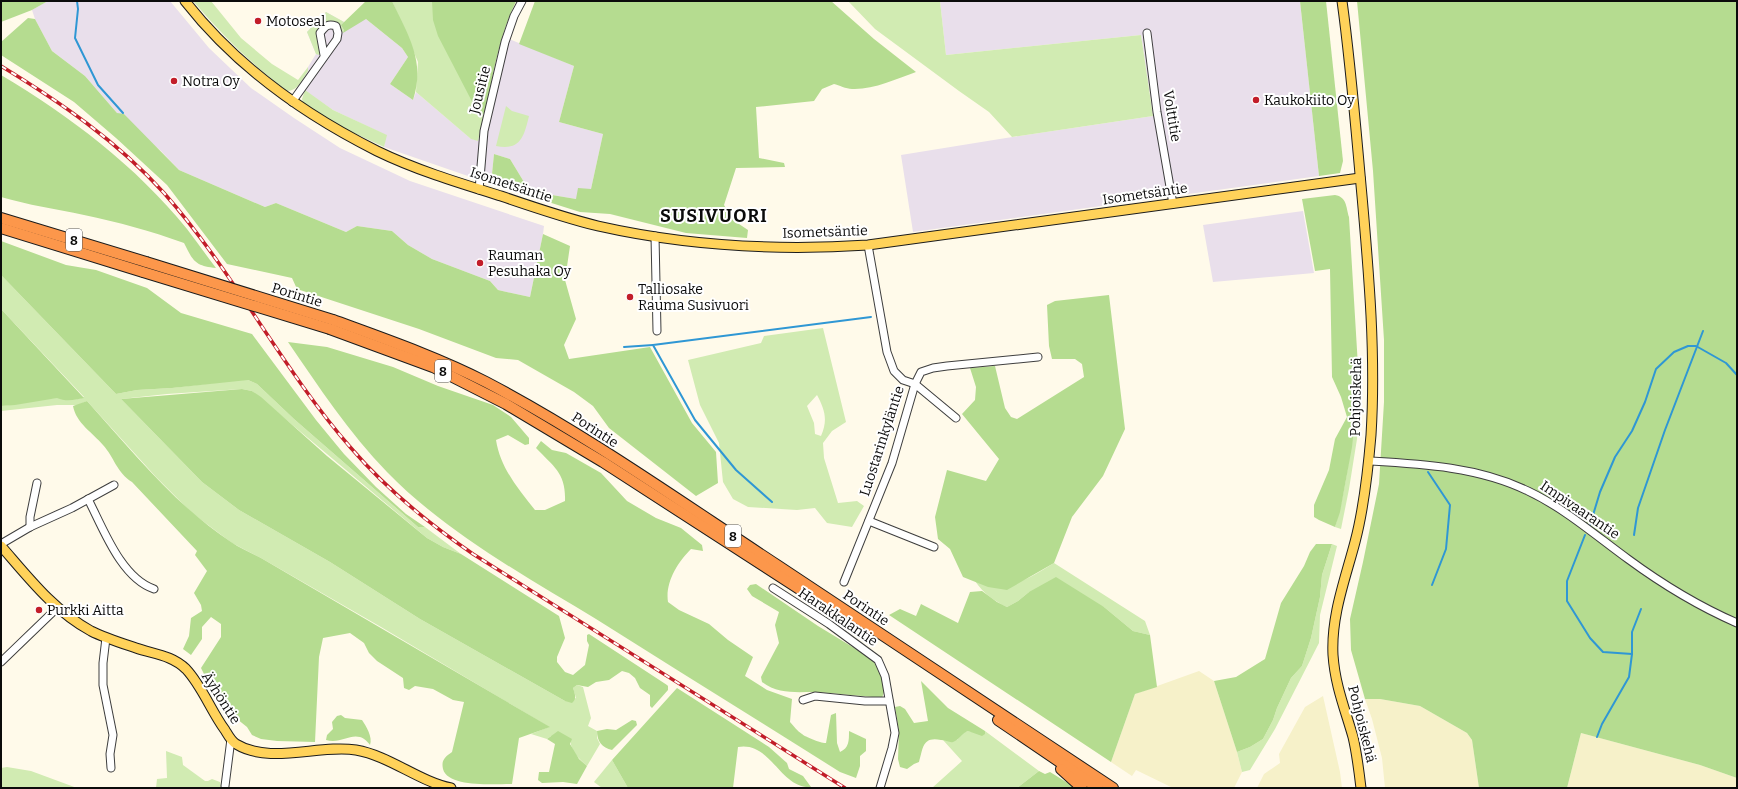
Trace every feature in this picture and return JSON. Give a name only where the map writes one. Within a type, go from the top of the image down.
[{"type":"highway","name":"Porintie","points":[[1,218],[145,267],[411,348],[486,382],[551,418],[1113,788]]},
{"type":"highway","name":"Porintie","points":[[1,228],[145,267]]},
{"type":"highway","name":"Porintie","points":[[332,325],[453,376],[548,428],[736,548],[1006,725],[1098,788]]},
{"type":"highway","points":[[1006,725],[1082,788]]},
{"type":"highway","points":[[1064,755],[1123,788]]},
{"type":"main road","name":"Isometsäntie","points":[[185,1],[252,72],[292,102],[378,151],[479,190],[598,226],[655,236],[756,248],[868,245],[1360,178]]},
{"type":"main road","name":"Pohjoiskehä","points":[[1342,1],[1360,178],[1370,305],[1372,395],[1368,461],[1356,540],[1340,593],[1334,626],[1333,656],[1338,691],[1357,754],[1361,788]]},
{"type":"main road","name":"Äyhöntie","points":[[1,545],[57,608],[78,624],[106,638],[137,649],[161,655],[175,661],[186,669],[231,739],[236,744],[252,750],[269,753],[293,754],[334,749],[358,750],[392,762],[430,785],[451,788]]},
{"type":"street","name":"Jousitie","points":[[479,190],[485,124],[505,42],[514,16],[522,1]]},
{"type":"street","name":"Volttitie","points":[[1147,33],[1157,112],[1173,204]]},
{"type":"street","points":[[292,102],[320,64],[324,55]]},
{"type":"street","points":[[655,236],[657,331]]},
{"type":"street","name":"Luostarinkyläntie","points":[[844,582],[892,463],[915,384],[903,380],[894,371],[887,352],[868,245]]},
{"type":"street","points":[[956,418],[915,384],[921,372],[933,368],[1038,357]]},
{"type":"street","name":"Impivaarantie","points":[[1368,461],[1468,471],[1496,478],[1527,490],[1568,514],[1662,583],[1684,597],[1737,623]]},
{"type":"street","points":[[30,527],[30,516],[37,483]]},
{"type":"street","points":[[1,545],[30,527],[72,508],[114,485]]},
{"type":"street","points":[[88,499],[122,562],[133,576],[154,589]]},
{"type":"street","points":[[869,521],[934,547]]},
{"type":"street","name":"Harakkalantie","points":[[773,588],[829,624],[878,660],[885,676],[895,733],[880,788]]},
{"type":"street","points":[[1,662],[57,608]]},
{"type":"street","points":[[106,638],[103,663],[103,685],[113,734],[110,754],[111,768]]},
{"type":"street","points":[[802,700],[815,696],[865,701],[889,701]]},
{"type":"street","points":[[225,786],[231,739]]},
{"type":"shaded area","points":[[48,1],[170,1],[209,48],[251,88],[340,148],[410,181],[544,226],[530,297],[498,290],[490,281],[432,259],[408,245],[392,231],[357,226],[346,232],[276,203],[265,207],[179,170],[161,151],[117,113],[85,76],[52,51],[35,19],[32,10]]},
{"type":"shaded area","points":[[940,1],[1300,1],[1319,176],[913,232],[901,155],[1153,116],[1141,35],[946,55]]},
{"type":"shaded area","points":[[326,12],[344,22],[366,19],[402,48],[408,57],[390,84],[413,100],[416,92],[470,138],[478,141],[502,36],[574,66],[559,122],[603,134],[591,189],[576,199],[546,194],[527,187],[510,159],[494,154],[491,184],[384,147],[386,135],[333,110],[298,86],[308,71],[308,67],[316,54],[307,32]]},
{"type":"shaded area","points":[[1303,211],[1314,273],[1213,282],[1203,225]]},
{"type":"shaded area","points":[[1199,671],[1214,681],[1237,752],[1242,772],[1234,788],[1173,788],[1136,770],[1132,776],[1111,762],[1135,694]]},
{"type":"shaded area","points":[[1323,696],[1340,772],[1342,788],[1257,788],[1264,774],[1280,763],[1279,754],[1305,707]]},
{"type":"shaded area","points":[[1365,699],[1380,699],[1420,706],[1467,733],[1472,740],[1479,788],[1385,788],[1382,758]]},
{"type":"shaded area","points":[[1581,733],[1700,765],[1737,778],[1737,788],[1567,788]]},
{"type":"green space","points":[[1,1],[48,1],[32,10],[1,22]]},
{"type":"green space","points":[[193,1],[211,1],[241,38],[272,64],[298,80],[308,67],[308,71],[300,84],[294,89],[287,91],[274,81],[238,49]]},
{"type":"green space","points":[[366,1],[392,1],[404,25],[416,61],[416,86],[413,100],[390,84],[408,57],[402,48],[366,19],[343,33],[344,30],[341,25]]},
{"type":"green space","points":[[392,1],[516,1],[503,33],[498,51],[478,141],[471,139],[416,92],[418,62]]},
{"type":"green space","points":[[432,1],[516,1],[501,42],[485,113],[479,115],[438,36],[433,20]]},
{"type":"green space","points":[[535,1],[831,1],[874,39],[916,72],[884,84],[868,88],[850,89],[834,84],[822,89],[814,101],[756,107],[759,158],[784,163],[785,167],[736,168],[724,205],[733,220],[748,230],[747,238],[686,233],[610,214],[580,212],[491,184],[494,154],[510,159],[527,187],[546,194],[576,199],[578,188],[591,189],[603,134],[559,122],[574,66],[519,44]]},
{"type":"green space","points":[[848,1],[940,1],[946,55],[1141,35],[1153,116],[1012,137],[989,112],[875,29]]},
{"type":"green space","points":[[1300,1],[1326,1],[1343,161],[1340,173],[1319,176]]},
{"type":"green space","points":[[1357,1],[1737,1],[1737,778],[1700,765],[1581,733],[1567,788],[1479,788],[1472,740],[1467,733],[1420,706],[1380,699],[1365,699],[1351,650],[1350,619],[1379,484],[1384,402],[1384,340],[1373,171]]},
{"type":"green space","points":[[326,12],[344,22],[341,25],[344,30],[343,33],[338,26],[331,22],[324,23],[321,26],[318,32],[319,55],[316,54],[307,32]]},
{"type":"green space","points":[[28,18],[35,19],[52,51],[85,76],[117,113],[124,114],[179,170],[265,207],[276,203],[346,232],[357,226],[392,231],[408,245],[432,259],[490,281],[498,290],[530,297],[543,234],[570,246],[565,280],[576,319],[564,345],[569,359],[650,347],[692,423],[716,452],[718,483],[696,496],[609,428],[593,406],[574,392],[518,360],[496,358],[419,329],[297,289],[292,278],[227,264],[167,185],[74,102],[1,55],[1,42]]},
{"type":"green space","points":[[1,75],[77,125],[124,163],[167,206],[187,229],[216,268],[203,266],[196,262],[184,243],[134,227],[1,197]]},
{"type":"green space","points":[[305,90],[333,110],[387,135],[384,147],[339,126],[303,103],[302,99]]},
{"type":"green space","points":[[506,106],[512,111],[529,116],[523,136],[516,144],[504,147],[496,146]]},
{"type":"green space","points":[[1335,195],[1344,200],[1349,217],[1359,383],[1352,447],[1340,512],[1335,527],[1314,517],[1314,505],[1329,470],[1335,439],[1347,417],[1341,397],[1332,377],[1330,269],[1315,271],[1302,199]]},
{"type":"green space","points":[[1,241],[66,265],[96,270],[147,288],[181,313],[252,334],[316,420],[344,454],[376,487],[406,514],[425,527],[418,527],[294,419],[257,384],[248,380],[137,390],[116,394],[1,275]]},
{"type":"green space","points":[[1,275],[116,394],[137,390],[172,388],[238,380],[248,380],[257,384],[294,419],[418,527],[425,527],[461,554],[443,547],[427,538],[252,391],[242,389],[121,399],[202,482],[239,510],[330,562],[420,619],[565,701],[576,698],[573,688],[577,685],[583,687],[591,718],[588,726],[597,731],[597,738],[600,744],[587,766],[573,751],[571,739],[551,736],[547,739],[531,734],[549,727],[381,627],[232,543],[192,513],[156,477],[87,401],[78,405],[57,405],[1,411],[1,406],[36,400],[50,398],[74,399],[84,397],[1,309]]},
{"type":"green space","points":[[1109,295],[1125,429],[1103,476],[1072,517],[1054,563],[1007,590],[988,587],[963,577],[950,549],[938,539],[935,517],[947,470],[986,481],[999,459],[962,414],[975,400],[976,387],[970,368],[995,366],[1005,408],[1011,417],[1017,419],[1084,377],[1082,364],[1075,359],[1052,359],[1049,346],[1047,305],[1055,301]]},
{"type":"green space","points":[[1,309],[84,398],[67,400],[57,398],[1,406]]},
{"type":"green space","points":[[823,328],[846,422],[832,431],[823,443],[824,458],[838,503],[857,501],[864,506],[852,527],[827,523],[815,508],[797,510],[748,507],[733,499],[723,482],[719,443],[700,405],[688,360],[761,343],[764,336]],"holes":[[[817,395],[825,415],[821,436],[815,434],[814,423],[807,406]]]},
{"type":"green space","points":[[288,342],[327,347],[393,367],[438,386],[493,405],[511,417],[529,438],[529,444],[525,445],[508,435],[496,440],[498,450],[501,459],[511,477],[535,510],[545,510],[565,501],[565,491],[558,471],[536,448],[541,441],[552,450],[566,453],[601,473],[627,501],[656,518],[681,528],[702,545],[703,551],[691,549],[681,561],[670,581],[668,588],[668,602],[679,610],[709,624],[728,640],[753,657],[745,676],[767,690],[792,699],[790,722],[804,735],[826,743],[831,715],[836,713],[837,743],[840,752],[848,744],[849,731],[866,739],[866,751],[860,756],[860,766],[856,778],[840,772],[486,552],[433,514],[387,472],[360,442]]},
{"type":"green space","points":[[1359,383],[1357,439],[1341,529],[1335,527],[1344,491],[1350,455]]},
{"type":"green space","points":[[242,389],[252,391],[261,397],[327,456],[427,538],[443,547],[461,554],[559,616],[565,638],[557,657],[557,662],[565,672],[573,675],[585,665],[589,645],[587,635],[589,634],[667,685],[668,690],[652,708],[650,706],[650,695],[640,688],[635,678],[629,673],[622,671],[609,680],[596,682],[588,687],[577,685],[573,688],[575,700],[572,703],[565,701],[420,619],[330,562],[239,510],[202,482],[121,399]]},
{"type":"green space","points":[[87,401],[138,458],[173,494],[191,511],[231,542],[261,558],[550,727],[519,738],[512,784],[473,784],[454,779],[447,775],[443,769],[443,761],[452,752],[464,702],[453,700],[433,689],[415,686],[409,690],[404,688],[403,678],[377,661],[369,653],[364,643],[350,633],[323,638],[319,657],[315,742],[277,741],[261,739],[252,735],[247,727],[237,719],[233,709],[228,703],[213,692],[201,668],[221,637],[221,624],[211,617],[202,627],[202,639],[191,655],[183,649],[189,636],[191,618],[202,611],[201,605],[194,593],[207,571],[195,555],[197,551],[119,470],[107,450],[81,423],[73,406]]},
{"type":"green space","points":[[1316,544],[1332,544],[1322,575],[1320,597],[1311,638],[1302,666],[1291,678],[1263,739],[1250,747],[1237,752],[1214,681],[1236,677],[1265,659],[1281,603]]},
{"type":"green space","points":[[1332,544],[1337,546],[1320,615],[1319,643],[1275,729],[1250,770],[1242,772],[1237,752],[1250,747],[1263,739],[1291,678],[1302,666],[1311,638],[1320,597],[1322,575]]},
{"type":"green space","points":[[1054,563],[1145,621],[1150,635],[1133,631],[1104,607],[1029,592],[1018,601],[1007,607],[989,596],[975,581],[986,585],[997,586],[1016,583]]},
{"type":"green space","points":[[1056,577],[1104,607],[1133,631],[1150,635],[1157,687],[1135,694],[1111,762],[889,615],[900,609],[916,616],[921,604],[958,623],[970,592],[982,591],[1007,607],[1018,601],[1029,592]]},
{"type":"green space","points":[[756,584],[818,626],[874,660],[882,679],[884,692],[882,698],[822,692],[787,692],[774,689],[762,682],[761,677],[779,643],[775,625],[779,612],[752,596],[747,589],[750,585]]},
{"type":"green space","points":[[921,681],[948,708],[985,731],[985,734],[982,736],[968,731],[953,742],[935,739],[930,740],[924,745],[919,762],[907,769],[900,767],[898,759],[899,731],[895,707],[900,706],[905,709],[914,723],[928,721]]},
{"type":"green space","points":[[677,688],[769,747],[787,763],[789,769],[803,776],[811,787],[800,786],[791,781],[759,751],[749,747],[738,747],[733,788],[628,788],[612,760]]},
{"type":"green space","points":[[341,715],[345,718],[362,720],[370,735],[370,745],[363,738],[356,736],[336,741],[326,740],[327,735],[333,729],[332,722],[337,716]]},
{"type":"green space","points":[[632,720],[636,721],[637,725],[612,750],[605,748],[601,744],[597,731],[607,729],[616,730]]},
{"type":"green space","points":[[558,731],[572,739],[570,744],[579,759],[587,766],[577,784],[563,782],[542,783],[538,780],[539,772],[549,772],[555,744],[547,739]]},
{"type":"green space","points":[[968,731],[985,734],[985,731],[1039,771],[1017,788],[932,788],[962,761],[943,740],[957,740],[963,733]]},
{"type":"green space","points":[[166,751],[182,757],[183,765],[205,781],[212,779],[220,782],[221,788],[156,788],[157,779],[167,778]]},
{"type":"green space","points":[[612,760],[628,788],[602,788],[594,782]]},
{"type":"green space","points":[[7,767],[31,771],[77,788],[1,788],[1,768]]},
{"type":"green space","points":[[1039,771],[1045,774],[1050,772],[1076,788],[1017,788]]},
{"type":"waterway","points":[[77,1],[78,9],[75,38],[98,85],[123,113]]},
{"type":"waterway","points":[[772,502],[736,470],[695,420],[653,345],[871,317]]},
{"type":"waterway","points":[[1634,535],[1638,508],[1665,430],[1703,331]]},
{"type":"waterway","points":[[624,347],[653,345]]},
{"type":"waterway","points":[[1590,525],[1600,492],[1615,457],[1632,431],[1645,402],[1656,369],[1674,352],[1688,346],[1696,346],[1726,363],[1737,375]]},
{"type":"waterway","points":[[1428,472],[1450,505],[1446,549],[1432,585]]},
{"type":"waterway","points":[[1585,535],[1567,581],[1567,601],[1590,638],[1603,652],[1632,654]]},
{"type":"waterway","points":[[1597,737],[1602,724],[1629,677],[1632,654],[1632,632],[1641,609]]},
{"type":"railway","points":[[1,66],[66,108],[107,139],[127,156],[164,193],[213,255],[326,418],[379,478],[409,505],[473,554],[845,788]]},
{"type":"place","name":"Motoseal","points":[[258,21]]},
{"type":"place","name":"Notra Oy","points":[[174,81]]},
{"type":"place","name":"Kaukokiito Oy","points":[[1256,100]]},
{"type":"place","name":"Rauman Pesuhaka Oy","points":[[480,263]]},
{"type":"place","name":"Talliosake Rauma Susivuori","points":[[630,297]]},
{"type":"place","name":"Purkki Aitta","points":[[39,610]]},
{"type":"district","name":"SUSIVUORI","points":[[714,216]]}]
